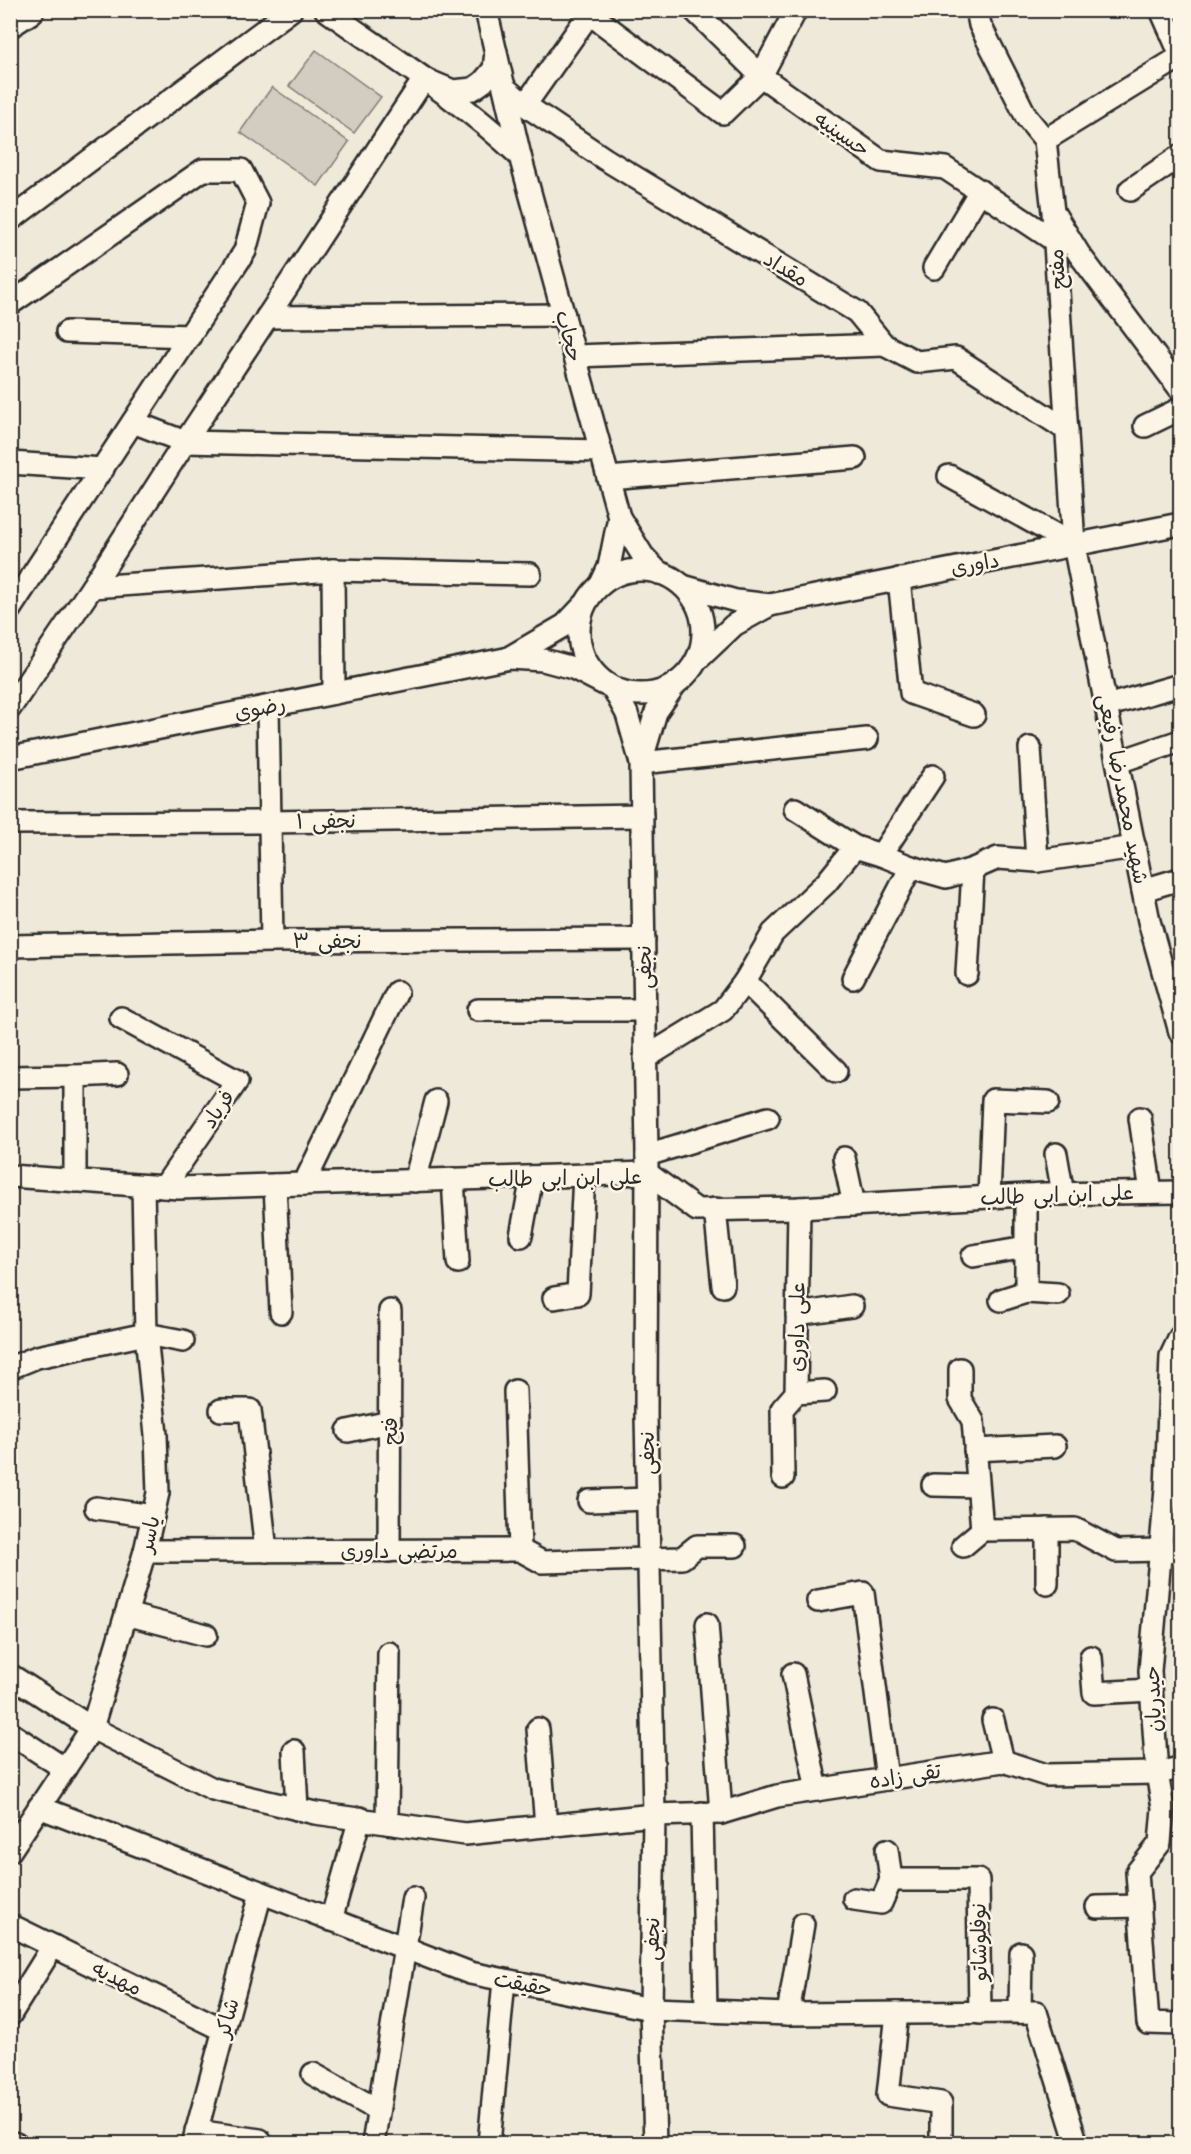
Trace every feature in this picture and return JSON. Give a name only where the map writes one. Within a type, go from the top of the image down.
[{"type":"main road","points":[[10,23],[30,10]]},
{"type":"street","points":[[10,219],[291,10]]},
{"type":"street","points":[[326,10],[493,130],[520,156]]},
{"type":"street","name":"حجاب","points":[[486,10],[520,156],[619,517]]},
{"type":"street","name":"حسینیه","points":[[694,10],[761,76],[882,161],[945,168],[1055,241]]},
{"type":"street","points":[[525,105],[591,12],[723,113],[761,76],[796,10]]},
{"type":"street","name":"مفتح","points":[[976,10],[980,26],[1027,118],[1044,140],[1053,212],[1074,545]]},
{"type":"street","points":[[1044,140],[1180,55],[1161,10]]},
{"type":"street","points":[[424,79],[453,91],[473,89],[483,82],[494,69],[496,52]]},
{"type":"street","points":[[10,708],[424,79]]},
{"type":"street","name":"مقداد","points":[[504,87],[525,105],[605,159],[857,312],[884,345],[917,362],[956,358],[1067,430]]},
{"type":"street","points":[[1130,190],[1180,156]]},
{"type":"street","points":[[10,304],[203,170],[241,170],[258,203],[245,251],[134,422],[18,586],[10,609]]},
{"type":"street","points":[[934,268],[980,190]]},
{"type":"street","points":[[1053,212],[1079,254],[1180,389]]},
{"type":"street","points":[[267,317],[564,315]]},
{"type":"street","points":[[67,332],[190,336]]},
{"type":"street","points":[[574,356],[884,345]]},
{"type":"street","points":[[1145,426],[1180,410]]},
{"type":"street","points":[[134,422],[185,442],[601,451]]},
{"type":"street","points":[[608,478],[855,458]]},
{"type":"street","points":[[10,463],[102,469]]},
{"type":"street","points":[[950,476],[1074,545]]},
{"type":"street","points":[[619,517],[643,556],[659,573]]},
{"type":"street","points":[[601,584],[609,567],[619,517]]},
{"type":"street","name":"داوری","points":[[770,605],[1180,524]]},
{"type":"street","name":"شهید محمدرضا رفیعی","points":[[1074,545],[1149,921],[1175,990],[1180,1032]]},
{"type":"street","points":[[641,762],[627,714],[610,687],[591,670],[581,652],[578,632],[581,612],[591,593],[606,579],[625,572],[646,569],[666,574],[683,586],[696,602],[703,621],[703,643],[696,662]]},
{"type":"street","points":[[92,586],[333,570],[530,574]]},
{"type":"street","points":[[333,570],[334,693]]},
{"type":"street","points":[[899,579],[911,693],[974,715]]},
{"type":"street","points":[[683,586],[735,602],[770,605]]},
{"type":"street","points":[[510,658],[542,641],[565,625],[586,603]]},
{"type":"street","points":[[510,658],[543,660],[573,668],[625,693],[646,694],[666,689],[683,679],[696,662],[734,625],[770,605]]},
{"type":"street","name":"رضوی","points":[[10,758],[510,658]]},
{"type":"street","points":[[641,762],[656,711],[676,683]]},
{"type":"street","points":[[1107,706],[1180,685]]},
{"type":"street","points":[[268,706],[272,941]]},
{"type":"street","points":[[641,762],[867,739]]},
{"type":"street","points":[[1118,762],[1180,741]]},
{"type":"street","points":[[1030,748],[1037,861]]},
{"type":"street","name":"نجفی","points":[[641,762],[647,1164],[648,1499],[654,1815],[651,2009],[655,2144]]},
{"type":"street","points":[[882,855],[933,776]]},
{"type":"street","points":[[795,809],[855,847],[946,877],[998,858],[1037,861],[1135,847]]},
{"type":"street","name":"نجفی ۱","points":[[10,823],[270,822],[642,816]]},
{"type":"street","points":[[645,1058],[723,1010],[745,981],[773,933],[826,883],[855,847]]},
{"type":"street","points":[[853,978],[911,867]]},
{"type":"street","points":[[967,974],[973,869]]},
{"type":"street","points":[[1143,890],[1180,879]]},
{"type":"street","name":"نجفی ۳","points":[[10,946],[272,941],[644,939]]},
{"type":"street","points":[[745,981],[836,1071]]},
{"type":"street","points":[[304,1184],[397,992]]},
{"type":"street","points":[[478,1010],[645,1010]]},
{"type":"street","name":"فریاد","points":[[121,1018],[237,1081],[165,1187]]},
{"type":"street","points":[[10,1077],[117,1074]]},
{"type":"street","points":[[75,1076],[75,1181]]},
{"type":"street","points":[[989,1197],[993,1100],[1048,1102]]},
{"type":"street","points":[[416,1181],[436,1101]]},
{"type":"street","points":[[647,1164],[768,1118]]},
{"type":"street","points":[[1140,1118],[1151,1192]]},
{"type":"street","points":[[1056,1154],[1063,1194]]},
{"type":"street","points":[[844,1158],[854,1205]]},
{"type":"street","name":"علی ابن ابی طالب","points":[[10,1176],[179,1188],[584,1175],[647,1164],[698,1210],[798,1208],[1026,1195],[1180,1192]]},
{"type":"street","points":[[554,1298],[578,1294],[584,1175]]},
{"type":"street","points":[[521,1236],[532,1177]]},
{"type":"street","points":[[453,1179],[458,1262]]},
{"type":"street","points":[[275,1185],[281,1312]]},
{"type":"street","name":"یاسر","points":[[10,1851],[92,1728],[145,1551],[158,1493],[156,1435],[146,1335],[143,1186]]},
{"type":"street","points":[[1026,1195],[1026,1292]]},
{"type":"street","name":"علی داوری","points":[[783,1477],[782,1409],[796,1393],[798,1208]]},
{"type":"street","points":[[715,1209],[723,1286]]},
{"type":"street","points":[[973,1256],[1026,1247]]},
{"type":"street","points":[[1001,1300],[1026,1292],[1058,1294]]},
{"type":"street","points":[[797,1314],[852,1306]]},
{"type":"street","name":"فتح","points":[[389,1551],[390,1311]]},
{"type":"street","points":[[10,1368],[37,1357],[146,1335],[183,1341]]},
{"type":"street","name":"حیدریان","points":[[1180,1337],[1171,1356],[1176,1376],[1171,1551],[1150,1671],[1157,1773],[1163,1808],[1160,1843],[1137,1872],[1149,2023],[1180,2024]]},
{"type":"street","points":[[960,1369],[960,1399],[973,1421],[982,1530]]},
{"type":"street","points":[[515,1391],[520,1550]]},
{"type":"street","points":[[796,1393],[825,1391]]},
{"type":"street","points":[[221,1410],[250,1410],[266,1551]]},
{"type":"street","points":[[348,1431],[390,1422]]},
{"type":"street","points":[[975,1450],[1054,1446]]},
{"type":"street","points":[[933,1485],[978,1486]]},
{"type":"street","points":[[589,1500],[648,1499]]},
{"type":"street","points":[[96,1508],[153,1516]]},
{"type":"street","points":[[1047,1529],[1047,1584]]},
{"type":"street","points":[[963,1546],[982,1530],[1075,1529],[1116,1551],[1171,1551]]},
{"type":"street","name":"مرتضی داوری","points":[[145,1551],[520,1550],[542,1562],[682,1558],[698,1546],[735,1546]]},
{"type":"street","points":[[818,1601],[863,1593],[887,1779]]},
{"type":"street","points":[[126,1614],[207,1635]]},
{"type":"street","points":[[706,2011],[712,1813],[707,1624]]},
{"type":"street","points":[[387,1822],[389,1653]]},
{"type":"street","points":[[1091,1657],[1094,1693],[1151,1690]]},
{"type":"street","points":[[793,1674],[817,1790]]},
{"type":"street","name":"تقی زاده","points":[[10,1675],[92,1728],[213,1789],[297,1809],[465,1834],[654,1815],[712,1813],[777,1796],[1003,1761],[1046,1775],[1157,1773],[1180,1768]]},
{"type":"street","points":[[993,1720],[1003,1761]]},
{"type":"street","points":[[538,1729],[546,1826]]},
{"type":"street","points":[[10,1733],[65,1769]]},
{"type":"street","points":[[294,1751],[297,1809]]},
{"type":"street","name":"حقیقت","points":[[39,1807],[470,1973],[651,2009],[788,2014],[1028,2012]]},
{"type":"street","points":[[331,1920],[360,1818]]},
{"type":"street","points":[[854,1899],[881,1903],[891,1880],[887,1850]]},
{"type":"street","name":"نوفلوشاتو","points":[[891,1880],[978,1880],[980,2013]]},
{"type":"street","name":"شاکر","points":[[194,2137],[261,1893]]},
{"type":"street","points":[[373,2144],[413,1898]]},
{"type":"street","points":[[1097,1907],[1140,1906]]},
{"type":"street","points":[[788,2014],[803,1924]]},
{"type":"street","name":"مهدیه","points":[[10,1925],[224,2030]]},
{"type":"street","points":[[10,2014],[53,1946]]},
{"type":"street","points":[[1021,1953],[1028,2012],[1077,2144]]},
{"type":"street","points":[[489,2144],[504,1980]]},
{"type":"street","points":[[897,2013],[888,2095],[941,2103],[941,2140]]},
{"type":"street","points":[[313,2074],[378,2110]]},
{"type":"street","points":[[194,2137],[260,2140]]},
{"type":"street","points":[[10,2142],[16,2144]]},
{"type":"shaded area","points":[[316,50],[381,97],[354,133],[289,86]]},
{"type":"shaded area","points":[[272,87],[349,142],[318,186],[240,132]]}]
